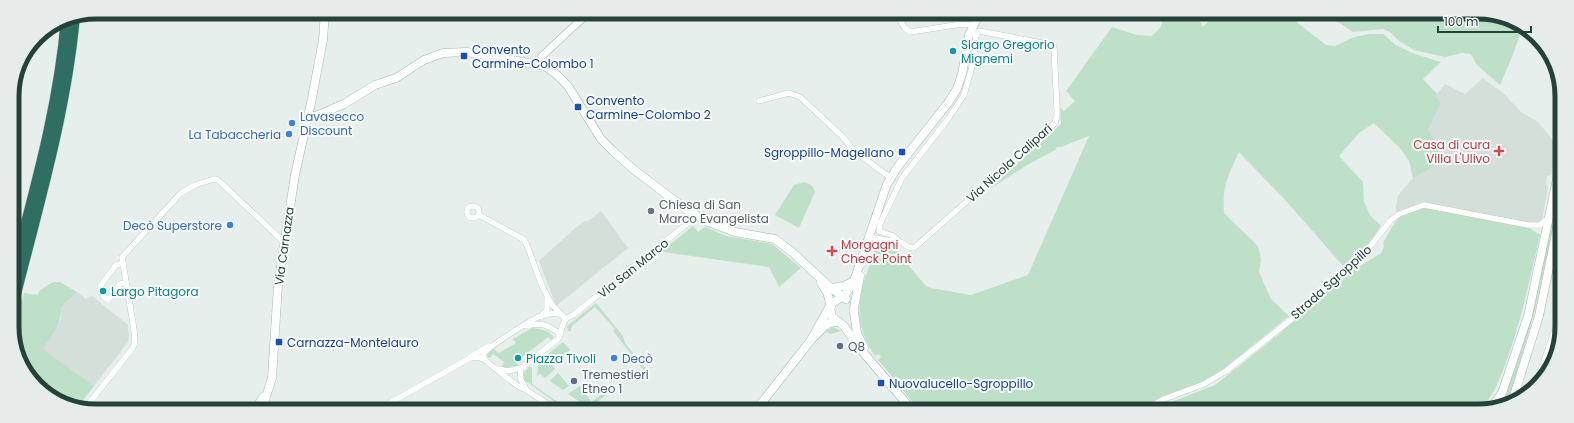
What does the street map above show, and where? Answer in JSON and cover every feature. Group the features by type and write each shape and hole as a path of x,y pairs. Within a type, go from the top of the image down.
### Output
{"highway":[{"path":"19,283 56,139 67,85 74,23"},
{"path":"19,249 48,138 58,84 65,26"}],"main road":[{"name":"Via Carnazza","path":"272,378 278,285 284,242 295,175 323,40 324,19"},
{"path":"811,340 833,302 843,298 854,281 869,237 877,223 890,178 953,96 962,74 973,31 978,19"},
{"path":"308,116 316,116 344,104 375,84 396,78 424,60 443,53 467,52 537,64 550,70 568,86 601,139 633,168 697,216 723,229 775,239 792,252 843,298 852,302 857,333 866,355"},
{"path":"1496,401 1502,393 1528,316 1555,189"},
{"path":"1514,395 1539,316 1555,238"},
{"path":"761,404 811,340 825,326 833,322 845,322 850,320 854,310 863,254"},
{"path":"816,275 827,292 830,314 844,326 857,345 907,404"},
{"path":"831,288 844,286 854,281"},
{"path":"258,404 272,378"},
{"path":"264,404 272,378"}],"street":[{"path":"537,64 542,56 582,19"},
{"path":"899,19 905,28 910,32 962,24 973,31 973,63 964,95 948,119 902,178 877,223 879,231 893,236 903,243"},
{"name":"Via Nicola Calipari","path":"869,237 903,243 908,247 914,248 1049,129 1056,119 1057,109 1053,45 973,31"},
{"path":"759,101 789,93 800,97 842,136 854,151 890,178"},
{"path":"89,403 132,349 135,343 122,257 124,253 181,193 195,185 214,179 221,183 284,242"},
{"name":"Strada Sgroppillo","path":"1155,404 1208,382 1226,371 1292,319 1368,250 1392,220 1399,214 1424,204 1528,225"},
{"path":"479,215 523,239 526,243 547,297 554,308 567,319 558,338 521,368 508,371 498,369"},
{"name":"Via San Marco","path":"567,319 697,216"},
{"path":"1528,225 1540,225 1549,218"},
{"path":"1528,225 1542,233 1544,244"},
{"path":"862,265 867,262 874,243 890,241"},
{"path":"122,263 116,266 100,286 103,296 108,300 120,284 126,283"},
{"path":"541,316 548,307 547,297"},
{"path":"485,360 483,355 484,352 530,321 541,316 560,313"},
{"path":"523,327 535,324 548,326 560,335"},
{"path":"1541,371 1555,331"},
{"path":"388,404 484,348 493,345"},
{"path":"465,360 478,356 498,369 518,386 547,404"},
{"path":"521,368 520,378 526,390"}],"shaded area":[{"name":"Casa di cura Villa L'Ulivo","path":"1483,78 1504,94 1521,112 1538,122 1555,143 1555,157 1551,175 1547,176 1546,183 1548,187 1542,221 1540,223 1531,224 1422,202 1396,213 1398,196 1404,188 1413,178 1432,168 1428,130 1440,102 1435,96 1445,84 1465,94"},
{"path":"601,211 628,248 556,306 539,261 573,230 586,220 587,222"},
{"path":"77,292 86,299 92,296 128,325 128,342 94,386 42,349 53,335 61,318 61,307"}],"green space":[{"path":"1164,19 1199,19 1203,27 1211,19 1293,19 1326,45 1335,46 1354,37 1369,34 1383,34 1396,45 1412,53 1441,62 1423,79 1437,94 1435,96 1441,102 1428,130 1443,154 1432,168 1413,178 1409,161 1401,149 1374,123 1359,133 1339,156 1363,182 1364,202 1370,215 1381,226 1368,245 1344,267 1287,202 1239,152 1225,188 1224,213 1258,246 1261,259 1259,272 1271,299 1289,316 1225,368 1200,383 1163,396 1149,404 914,404 898,384 900,379 896,377 895,380 878,360 881,357 879,354 875,356 866,341 861,327 859,313 862,288 877,245 891,245 926,286 931,288 971,295 1028,275 1089,136 1061,147 1057,147 1055,150 1027,165 987,191 1061,124 1060,107 1064,111 1075,101 1066,91 1112,27 1137,35 1152,36 1160,28"},
{"path":"1334,19 1483,19 1503,23 1521,32 1500,85 1477,65 1471,54 1462,53 1445,57 1414,50 1399,41 1390,32 1383,29 1353,32"},
{"path":"804,182 811,185 815,192 799,228 775,215 794,185"},
{"path":"1424,206 1528,227 1540,235 1515,337 1501,375 1490,398 1485,404 1166,404 1215,385 1278,335 1344,276 1381,253 1384,247 1383,243 1395,222 1400,217"},
{"path":"1554,211 1555,221 1534,314 1510,397 1501,400 1504,395"},
{"path":"693,226 698,232 705,227 726,236 772,244 801,268 779,287 769,267 662,251"},
{"path":"53,282 60,282 77,292 61,307 58,325 43,349 94,386 81,403 57,394 49,388 29,366 25,356 20,342 19,310 24,293 38,295 40,290"},
{"path":"596,303 623,336 625,343 649,373 648,376 613,331 615,329 595,307 572,326 571,331 568,331 567,326"},
{"path":"833,327 841,331 830,334 826,331"},
{"path":"532,328 544,330 554,337 551,340 548,337 516,362 519,366 505,368 502,366 504,362 493,354 490,358 487,357 488,353 494,349 499,353 516,343 513,339"},
{"path":"563,342 570,350 551,364 555,369 545,378 540,374 537,376 539,361"},
{"path":"530,366 532,368 532,384 559,403 558,404 524,380 524,372"},
{"path":"558,373 569,386 563,390 550,381"},
{"path":"580,386 591,401 583,404 568,394"},
{"path":"608,389 610,392 595,404 589,404"}],"place":[{"name":"Slargo Gregorio Mignemi","path":"953,51"},
{"name":"Convento Carmine-Colombo 1","path":"464,56"},
{"name":"Convento Carmine-Colombo 2","path":"578,107"},
{"name":"Lavasecco Discount","path":"292,123"},
{"name":"La Tabaccheria","path":"289,134"},
{"name":"Casa di cura Villa L'Ulivo","path":"1499,151"},
{"name":"Sgroppillo-Magellano","path":"902,152"},
{"name":"Chiesa di San Marco Evangelista","path":"651,211"},
{"name":"Decò Superstore","path":"230,225"},
{"name":"Morgagni Check Point","path":"832,251"},
{"name":"Largo Pitagora","path":"103,291"},
{"name":"Carnazza-Montelauro","path":"279,342"},
{"name":"Q8","path":"840,346"},
{"name":"Piazza Tivoli","path":"518,358"},
{"name":"Decò","path":"614,358"},
{"name":"Tremestieri Etneo 1","path":"574,381"},
{"name":"Nuovalucello-Sgroppillo","path":"881,383"}]}
